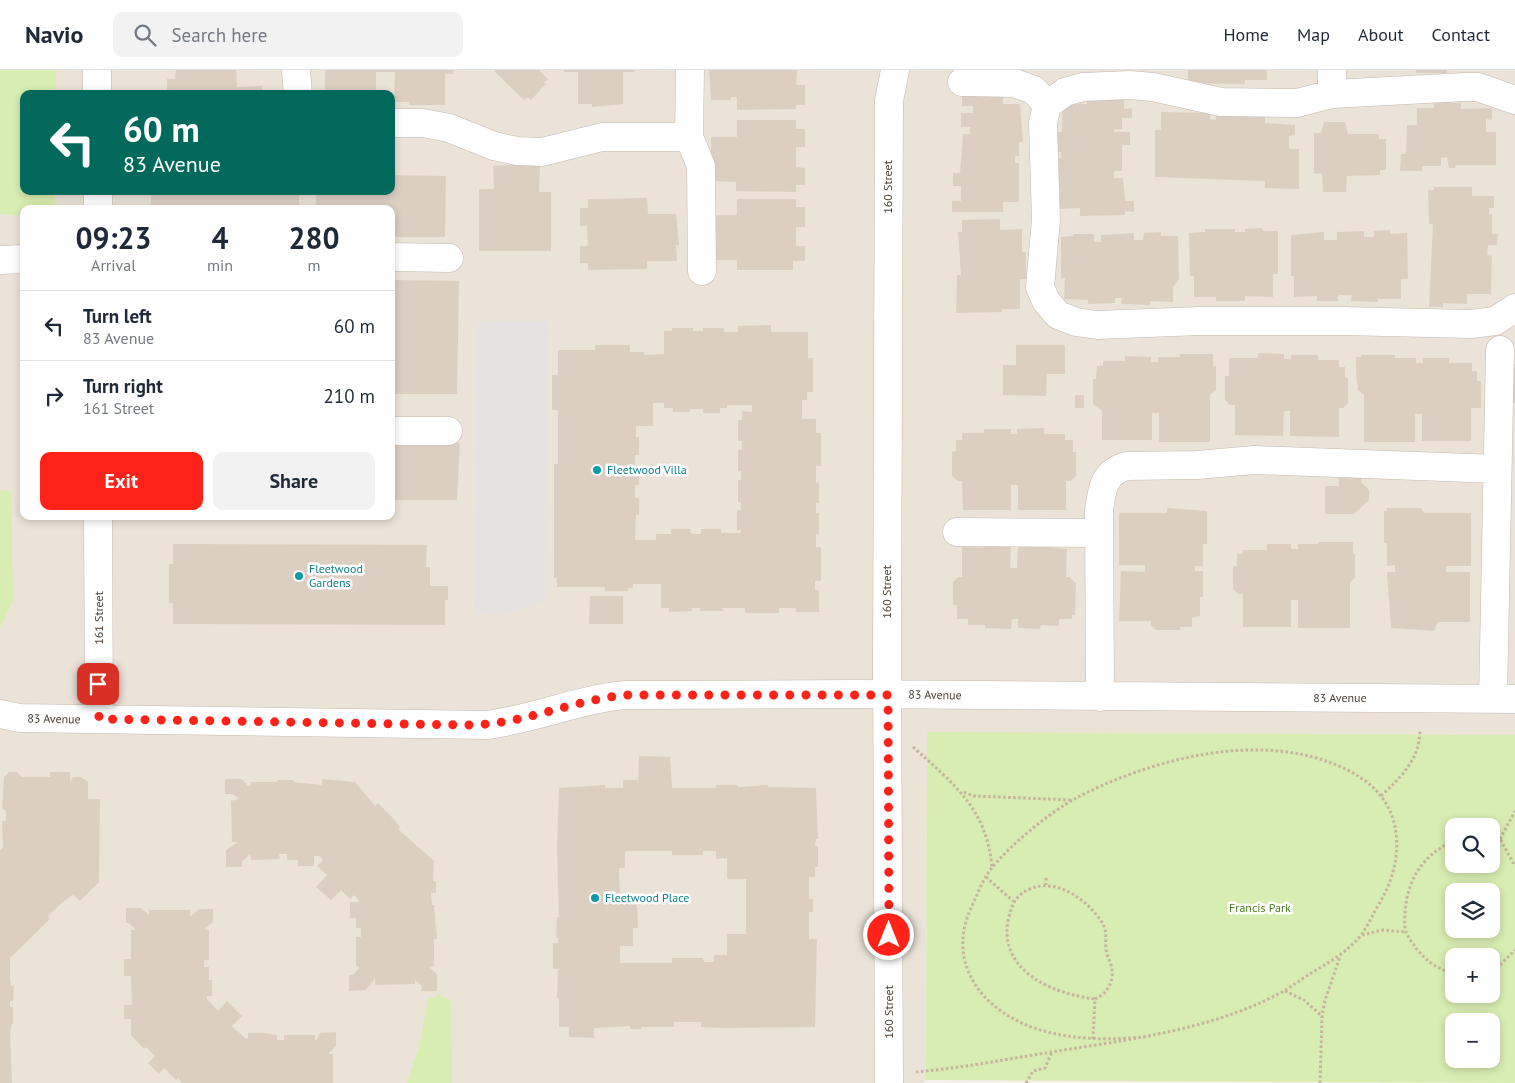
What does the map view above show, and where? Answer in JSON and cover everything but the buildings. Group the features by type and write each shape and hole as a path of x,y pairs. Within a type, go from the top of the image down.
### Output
{"street":[{"path":"97,70 97,90"},
{"path":"296,70 298,90"},
{"path":"690,70 689,137 701,166 702,271"},
{"name":"160 Street","path":"880,70 889,101"},
{"name":"160 Street","path":"895,70 889,101 888,695 900,1078"},
{"path":"962,82 1014,83 1034,90 1048,105"},
{"path":"1515,100 1478,87 1332,82 1297,103 1221,102 1153,87 1106,85 1065,92 1048,105 1043,124 1046,220 1039,278 1042,294 1058,315 1067,319 1096,325 1200,321 1342,321 1471,324 1495,321 1515,308"},
{"path":"395,123 423,123 449,128 478,141 517,151 542,152 602,137 689,137"},
{"path":"395,256 449,258"},
{"path":"0,260 20,259"},
{"path":"1500,350 1497,469 1504,699"},
{"path":"395,431 448,431"},
{"path":"1100,697 1099,533 1102,487 1109,474 1117,468 1127,466 1197,465 1254,460 1497,469"},
{"name":"161 Street","path":"98,520 99,719"},
{"path":"957,532 1099,533"},
{"name":"83 Avenue","path":"0,714 20,718 487,725 517,721 608,696 626,695 1504,699"}],"path":[{"path":"1381,796 1411,764 1420,743 1420,731"},
{"path":"912,745 961,790 970,802 982,827 991,853 992,868"},
{"path":"900,1078 1144,1037 1222,1018 1285,990 1341,955 1361,935 1385,894 1398,850 1395,824 1381,796 1362,778 1330,762 1290,753 1249,751 1202,755 1157,765 1113,781 1073,800 1024,837 992,868 969,913 961,944 965,963 975,984 1000,1009 1022,1022 1044,1031 1093,1039 1144,1037"},
{"path":"961,790 974,796 1073,800"},
{"path":"1515,811 1500,839 1515,866"},
{"path":"1445,846 1429,856 1415,873 1407,895 1406,932 1421,955 1430,963 1445,969"},
{"path":"986,878 1013,901"},
{"path":"1046,878 1046,885"},
{"path":"1046,885 1055,886 1071,894 1087,906 1103,925 1107,954 1111,965 1111,982 1106,992 1095,999 1056,990 1037,980 1016,964 1009,948 1006,931 1013,901 1031,888 1046,885"},
{"path":"1361,935 1383,930 1406,932"},
{"path":"1500,964 1515,950"},
{"path":"1320,1083 1322,1016 1325,1000 1341,955"},
{"path":"1285,990 1309,1003 1322,1016"},
{"path":"1093,1039 1095,999"},
{"path":"1026,1083 1033,1071 1045,1068 1052,1052"}],"shaded area":[{"path":"0,70 1515,70 1515,735 927,733 926,1080 923,1083 0,1083"},
{"path":"477,321 548,321 546,602 502,614 475,613"}],"green space":[{"path":"0,70 56,70 56,90 20,90 20,195 55,195 55,205 20,205 20,216 0,214"},
{"path":"0,491 11,491 13,600 0,628"},
{"name":"Francis Park","path":"927,732 1515,735 1515,1083 926,1080"},
{"path":"439,995 451,1000 452,1083 407,1083 420,1043 428,999"}],"place":[{"name":"Fleetwood Villa","path":"597,470"},
{"name":"Fleetwood Gardens","path":"299,576"},
{"name":"Fleetwood Place","path":"595,898"}],"route":[{"path":"98,684 99,719 467,725 487,725 517,721 608,696 716,693 888,695 889,935"}]}
